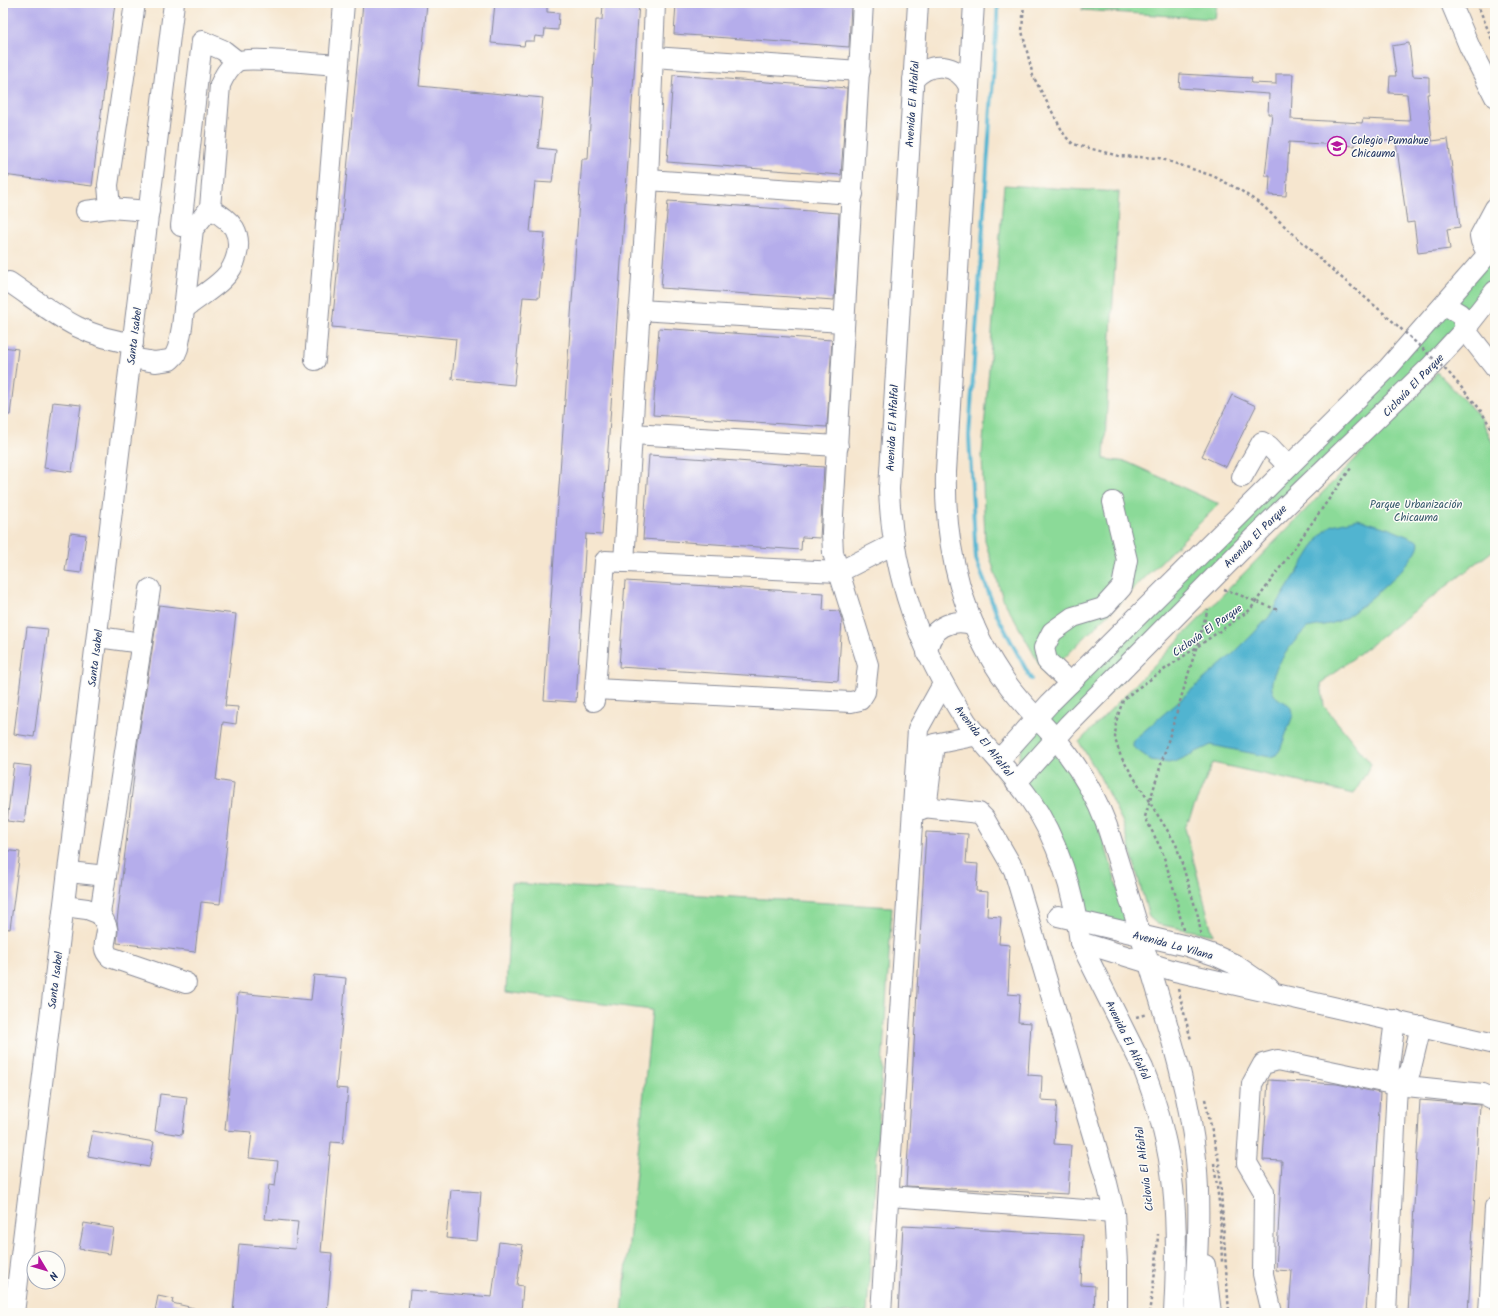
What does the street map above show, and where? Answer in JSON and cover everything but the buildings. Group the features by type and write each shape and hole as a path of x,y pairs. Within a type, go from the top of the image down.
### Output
{"street":[{"path":"110,208 108,185 135,3"},
{"name":"Santa Isabel","path":"14,1313 98,637 174,3"},
{"path":"315,360 344,3"},
{"path":"624,562 648,180 655,3"},
{"path":"863,3 832,537 833,553 839,572 868,664 865,692 860,700 851,702 595,695 605,561 839,572 894,544"},
{"name":"Avenida El Alfalfal","path":"918,3 889,489 894,544 908,602 927,653 943,684 968,723 1028,797 1046,828 1064,872 1078,921 1080,942 1119,1023 1143,1068 1162,1123 1172,1172 1167,1225 1174,1313"},
{"path":"974,3 946,486 952,551 962,592 974,625 990,657 1008,685 1055,738 1082,775 1099,805 1163,1009 1190,1120 1196,1158 1199,1216 1211,1313"},
{"path":"1451,3 1473,54 1495,97"},
{"path":"9,282 76,328 113,340 156,362 170,360 175,355 182,327 184,309 187,228 202,41 223,50 237,61"},
{"path":"653,57 860,71"},
{"path":"184,309 224,279 237,259 238,240 224,210 220,85 226,72 237,61 252,60 338,65"},
{"path":"914,80 926,70 941,66 955,70 961,74 969,86"},
{"path":"648,180 853,194"},
{"path":"86,211 110,208 187,228 224,210"},
{"path":"999,760 1036,718 1070,683 1388,368 1492,251 1481,241 1480,236 1495,208"},
{"name":"Avenida El Parque","path":"1016,783 1055,738 1242,549 1406,391 1466,328 1495,291"},
{"path":"1444,305 1460,314 1470,336 1495,368"},
{"path":"640,310 844,322"},
{"path":"1388,368 1397,368 1405,374 1408,383 1406,391"},
{"path":"632,434 838,446"},
{"path":"1242,476 1262,442 1269,446 1288,466"},
{"path":"1070,683 1047,661 1044,648 1052,632 1073,617 1103,608 1122,587 1127,560 1113,502"},
{"path":"1223,530 1225,540 1228,545 1237,549 1242,549"},
{"path":"150,589 100,914 107,929 104,948 110,957 186,982"},
{"path":"927,653 932,636 942,627 954,622 974,625"},
{"path":"98,637 142,643"},
{"path":"881,1313 916,812 918,729 943,684"},
{"path":"916,812 927,801 934,744 978,735"},
{"path":"916,812 979,813 984,818 1014,870 1079,1087 1114,1212 1117,1264 1117,1313"},
{"path":"69,872 106,876"},
{"path":"64,906 87,909 100,914"},
{"name":"Avenida La Vilana","path":"1058,916 1195,949 1234,964 1279,994"},
{"name":"Avenida La Vilana","path":"1080,942 1188,974 1495,1044"},
{"path":"1386,1313 1397,1085 1388,1074 1395,1020"},
{"path":"1397,1085 1410,1072 1421,1026"},
{"path":"1272,1313 1264,1274 1264,1192 1247,1163 1252,1084 1263,1064 1278,1060 1397,1085 1484,1094 1495,1100"},
{"path":"889,1196 1114,1212"},
{"path":"1489,1313 1495,1207"},
{"path":"1194,1313 1199,1216"},
{"path":"1160,1313 1167,1225"}],"path":[{"path":"1024,3 1022,31 1033,76 1059,125 1073,144 1119,156 1159,158 1213,176 1240,190 1262,206 1330,268 1387,316 1449,373 1479,408 1495,434"},
{"path":"1477,3 1495,47"},
{"name":"Ciclovía El Parque","path":"1438,373 1446,363"},
{"name":"Ciclovía El Parque","path":"1195,949 1198,916 1176,844 1121,757 1115,740 1116,722 1123,700 1250,610 1352,466"},
{"path":"1218,586 1278,610"},
{"path":"1195,949 1162,851 1145,817 1151,803 1208,606"},
{"path":"1119,1023 1182,1003"},
{"path":"1149,1313 1156,1266 1167,1225"}],"green space":[{"path":"1083,3 1217,3 1215,19 1082,10"},
{"path":"1004,185 1119,192 1104,459 1127,462 1219,504 1046,676 1003,599 985,541 982,454"},
{"path":"1495,255 1495,279 1420,367 1053,753 1068,770 1092,811 1101,833 1128,925 1083,914 1019,770 1018,763 1020,752 1025,743 1036,729"},
{"name":"Parque Urbanización Chicauma","path":"1437,372 1481,418 1495,448 1495,549 1321,683 1324,706 1371,764 1354,794 1213,763 1185,828 1213,935 1157,924 1149,917 1123,823 1099,775 1079,742 1416,397"},
{"path":"511,883 892,907 867,1313 622,1313 652,1010 506,992"}],"water":[{"path":"1358,519 1390,529 1416,540 1419,543 1416,551 1409,561 1388,584 1375,595 1345,618 1331,623 1307,628 1284,656 1274,674 1272,689 1277,698 1290,706 1293,715 1280,750 1276,755 1270,757 1211,745 1177,761 1168,763 1151,760 1133,747 1133,743 1136,738 1233,654 1269,617 1320,536 1332,525"}],"waterway":[{"path":"998,3 969,436 976,559 997,615 1031,679"}],"place":[{"name":"Colegio Pumahue Chicauma","path":"1337,146"}]}
